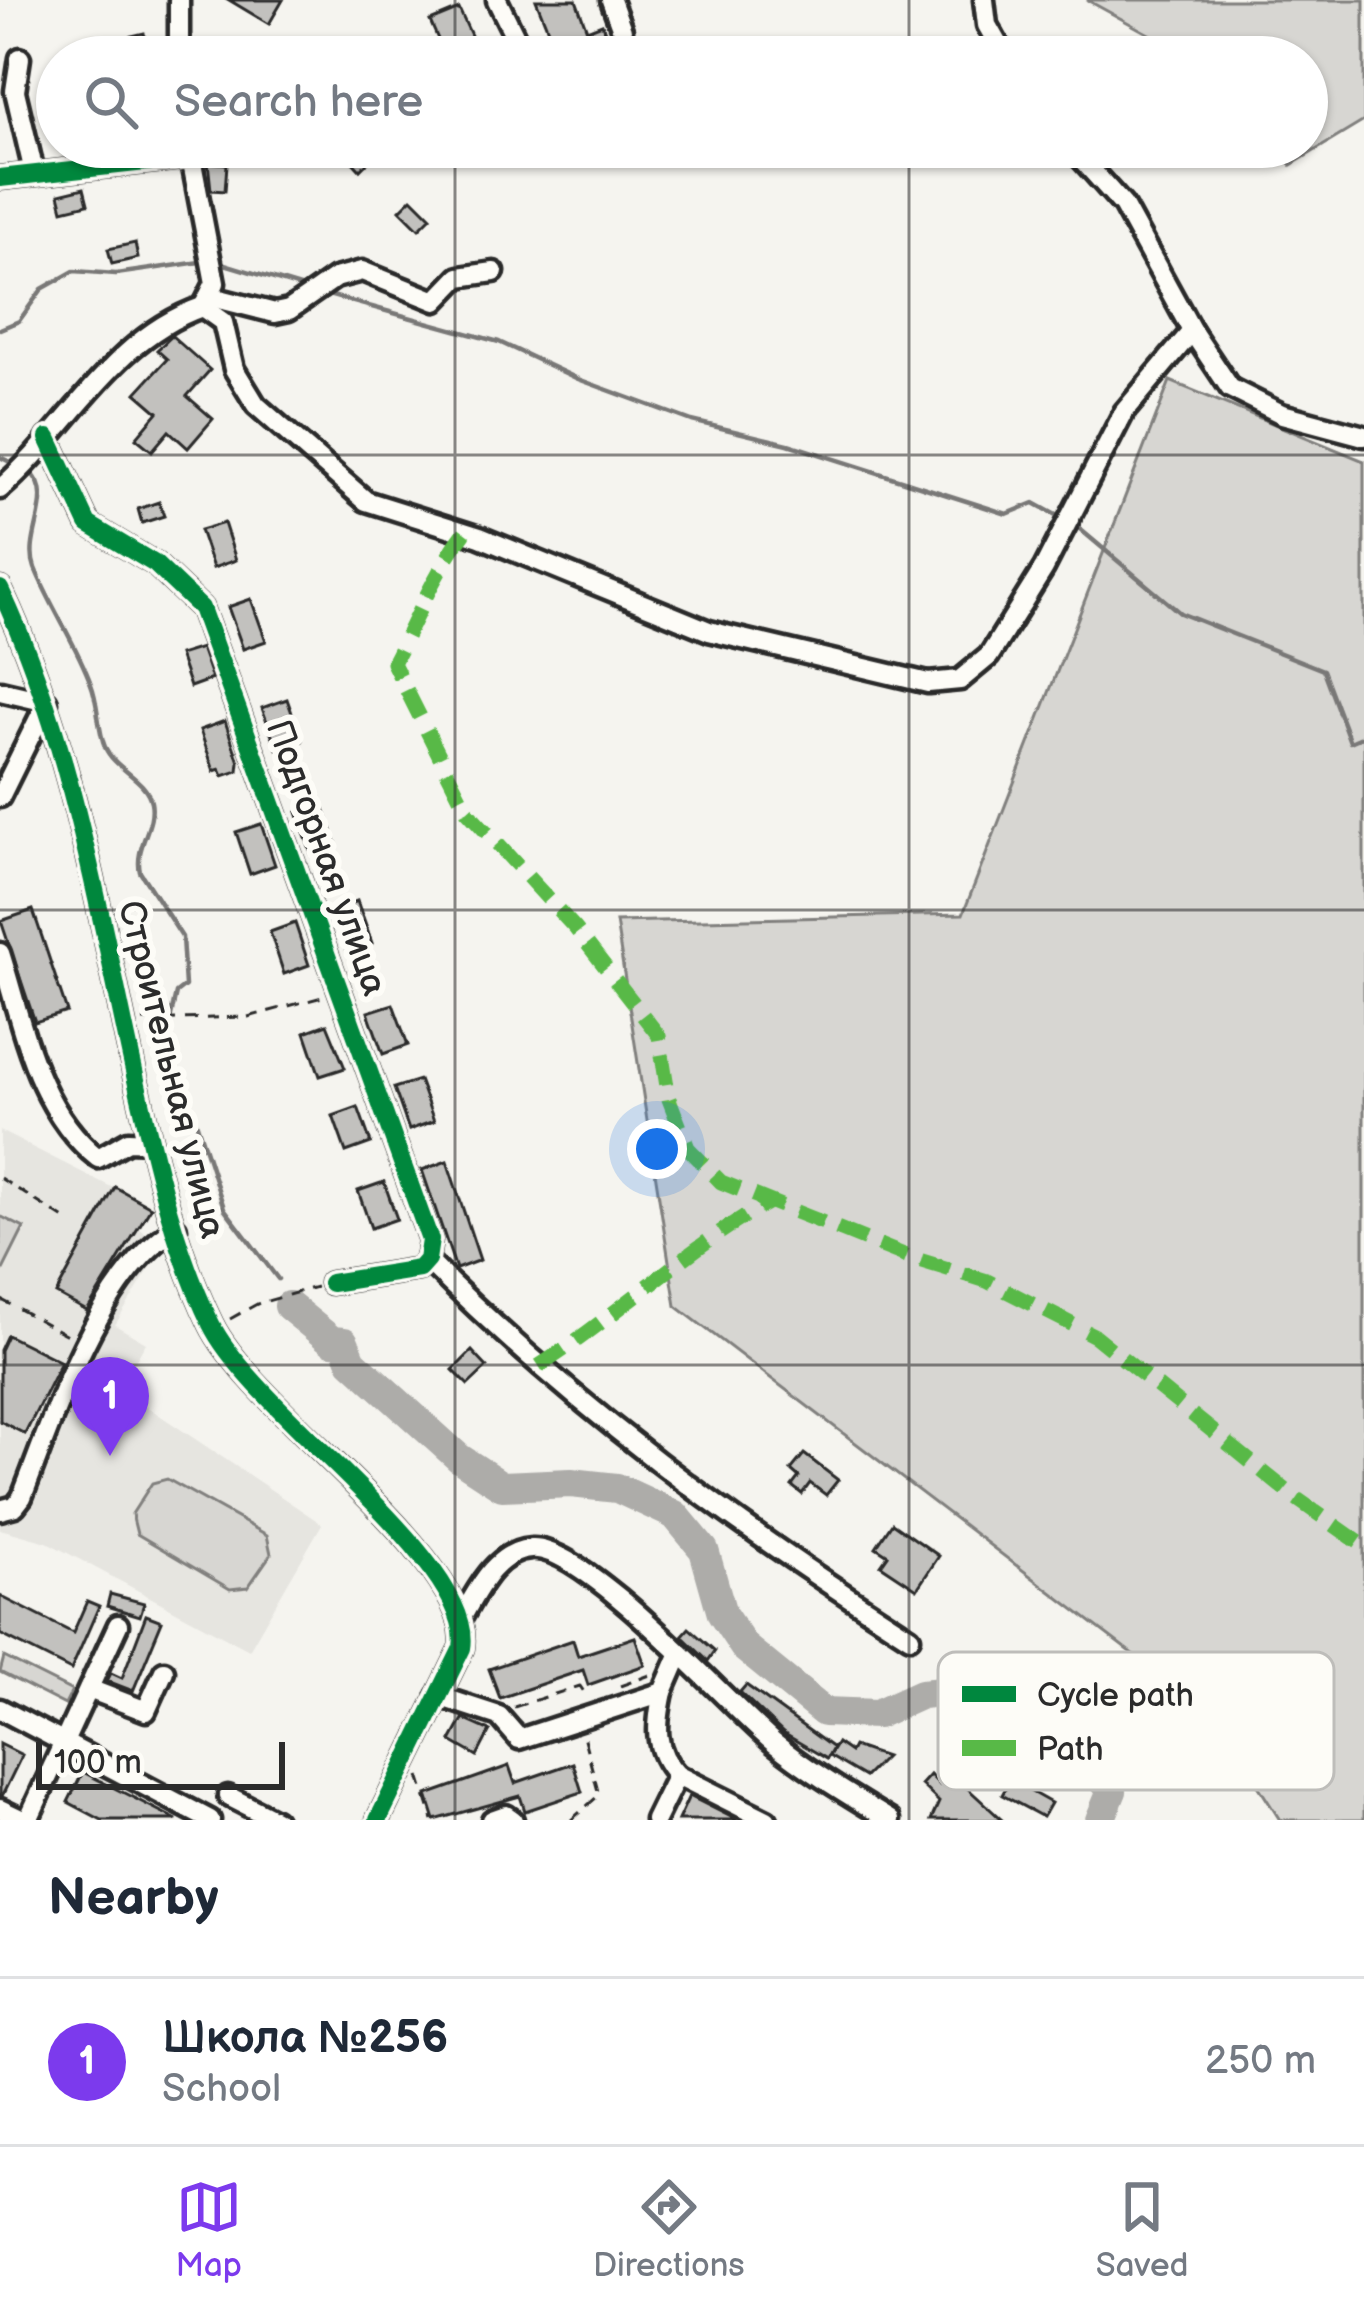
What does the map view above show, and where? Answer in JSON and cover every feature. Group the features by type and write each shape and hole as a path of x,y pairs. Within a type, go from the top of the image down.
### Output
{"street":[{"path":"179,0 179,36"},
{"path":"497,0 515,36"},
{"path":"611,0 622,30"},
{"path":"984,0 993,36"},
{"path":"20,58 15,91 34,172"},
{"path":"0,178 65,168"},
{"path":"193,168 215,283 207,302"},
{"path":"1090,168 1123,206 1192,332 1230,388 1248,401 1364,436"},
{"path":"14,476 98,380 171,320 207,302 275,313 289,310 335,278 362,271 436,301 459,277 494,272"},
{"path":"207,302 223,322 234,369 256,405 366,501 480,537 709,631 928,683 960,680 989,656 1045,568 1124,412 1192,332"},
{"name":"Подгорная улица","path":"48,438 88,524 155,564 201,608 430,1240 427,1260"},
{"name":"Строительная улица","path":"0,589 47,702 150,1142 213,1329 272,1404 428,1566 462,1617"},
{"path":"0,691 47,702 0,797"},
{"path":"0,953 37,1070 64,1124 98,1158 128,1141 150,1142"},
{"path":"0,1510 15,1506 22,1497 83,1344 154,1241 176,1228"},
{"path":"331,1283 419,1269 427,1260 575,1397 734,1523 910,1637"},
{"path":"378,1820 462,1648 462,1617 498,1564 513,1552 537,1548 560,1554 615,1594 677,1661 774,1742 890,1820"},
{"path":"0,1808 26,1820 118,1625"},
{"path":"677,1661 663,1692 656,1735 664,1761 676,1775 767,1820"},
{"path":"89,1689 146,1711 164,1671"},
{"path":"438,1696 499,1716 519,1739 663,1692"},
{"path":"0,1709 210,1820"},
{"path":"655,1820 676,1775"},
{"path":"228,1796 275,1820"},
{"path":"492,1820 506,1815 513,1820"}],"path":[{"path":"156,1018 204,1014 231,1019 270,1014 341,991"},
{"path":"0,1178 66,1220"},
{"path":"213,1329 274,1299 303,1291"},
{"path":"0,1298 83,1344"},
{"path":"510,1708 580,1686 585,1699 677,1661"},
{"path":"571,1820 599,1795 579,1720"},
{"path":"411,1753 433,1820"}],"shaded area":[{"path":"1087,0 1364,0 1364,121 1328,143 1328,36 1153,36"},
{"path":"1170,381 1364,461 1364,1820 1280,1820 1261,1790 1334,1790 1334,1652 1130,1652 676,1306 616,922 963,914"},
{"path":"0,1131 151,1207 139,1228 163,1247 115,1325 146,1343 119,1388 322,1524 249,1650 47,1542 0,1529"},
{"path":"0,1216 24,1228 3,1270 0,1269"},
{"path":"167,1479 267,1535 271,1554 248,1587 230,1589 137,1534 132,1514 152,1483"},
{"path":"4,1657 72,1691 65,1705 0,1672"}],"building":[{"path":"229,0 283,0 269,24"},
{"path":"536,0 576,0 587,30 602,24 607,36 551,36"},
{"path":"459,9 471,36 437,36 430,21"},
{"path":"209,168 227,168 225,191 211,190"},
{"path":"84,188 88,204 63,210 59,194"},
{"path":"412,198 431,217 419,229 400,210"},
{"path":"135,243 138,258 112,264 108,249"},
{"path":"172,336 210,370 187,396 213,419 188,448 169,431 152,451 136,438 158,412 136,393 167,359 157,350"},
{"path":"159,502 164,516 142,523 138,509"},
{"path":"224,523 236,560 213,568 200,530"},
{"path":"251,599 266,641 243,649 228,607"},
{"path":"201,648 212,679 190,687 179,655"},
{"path":"287,699 302,741 277,749 262,708"},
{"path":"225,721 239,762 238,771 223,776 220,769 214,771 200,730"},
{"path":"322,803 337,845 311,853 297,812"},
{"path":"261,824 275,865 250,874 236,832"},
{"path":"357,901 372,943 347,952 332,910"},
{"path":"33,910 67,1012 35,1022 1,921"},
{"path":"295,923 309,965 284,974 270,932"},
{"path":"393,1004 408,1045 383,1054 368,1012"},
{"path":"327,1024 345,1068 320,1076 305,1032"},
{"path":"419,1080 434,1121 409,1130 394,1088"},
{"path":"358,1107 371,1143 346,1152 333,1116"},
{"path":"447,1161 480,1260 456,1269 422,1170"},
{"path":"384,1182 397,1219 371,1228 358,1191"},
{"path":"115,1187 151,1207 87,1311 56,1294"},
{"path":"7,1335 61,1362 25,1434 0,1421 0,1350"},
{"path":"472,1351 487,1367 468,1385 453,1370"},
{"path":"96,1376 118,1388 110,1403 88,1391"},
{"path":"804,1454 838,1480 826,1495 810,1483 802,1494 792,1486 799,1477 791,1470"},
{"path":"892,1523 939,1556 917,1589 881,1565 888,1555 876,1547"},
{"path":"110,1594 144,1603 140,1616 107,1606"},
{"path":"0,1596 73,1633 87,1601 99,1606 71,1670 0,1634"},
{"path":"146,1615 162,1621 133,1691 107,1681 111,1673 122,1678"},
{"path":"689,1628 715,1651 708,1661 682,1636"},
{"path":"635,1637 645,1665 588,1685 583,1670 500,1698 489,1669 573,1640 578,1656"},
{"path":"746,1685 833,1748 827,1759 783,1733 740,1692"},
{"path":"463,1719 490,1731 477,1756 451,1741"},
{"path":"837,1743 850,1752 853,1746 885,1757 865,1777 829,1756"},
{"path":"0,1744 22,1755 2,1796 0,1796"},
{"path":"573,1763 582,1792 525,1811 520,1796 435,1820 427,1795 509,1766 515,1783"},
{"path":"83,1772 177,1820 102,1820 68,1802"},
{"path":"930,1775 938,1790 969,1790 1002,1820 931,1820 939,1802 921,1785"},
{"path":"1005,1790 1028,1790 1051,1803 1043,1817 1002,1795"},
{"path":"689,1796 737,1820 678,1820"}],"waterway":[{"path":"0,329 19,321 42,289 74,271 116,274 207,261"},
{"path":"218,262 310,290"},
{"path":"321,293 499,342 578,379 692,421 788,444 1007,514 1034,503 1065,520"},
{"path":"0,457 14,464"},
{"path":"30,472 41,493 33,543 35,568 91,684 105,747 151,802 140,872 182,937 185,986 176,993 168,1029 173,1086 193,1112 224,1208 278,1279"},
{"path":"1075,525 1180,613 1323,670 1350,742 1364,736"},
{"path":"289,1306 332,1341 344,1342 352,1361 459,1458 502,1486 571,1483 617,1488 675,1515 704,1550 722,1614 744,1647 824,1712 877,1714 921,1694 938,1692"},
{"path":"1100,1820 1111,1790"}],"marked path":[{"path":"465,532 435,579 393,663 467,811 575,928 659,1036 669,1099 688,1148 721,1182 909,1257 987,1281 1095,1336 1293,1496 1364,1546"},
{"path":"539,1366 709,1240 769,1202"}],"cycle path":[{"path":"0,178 91,168"},
{"path":"48,438 88,524 155,564 201,608 430,1240 427,1260 419,1269 331,1283"},
{"path":"0,589 47,708 65,769 158,1173 198,1295 234,1359 400,1531 435,1573 457,1613 462,1648 378,1820"}],"place":[{"name":"Школа №256","path":"110,1456"}]}
